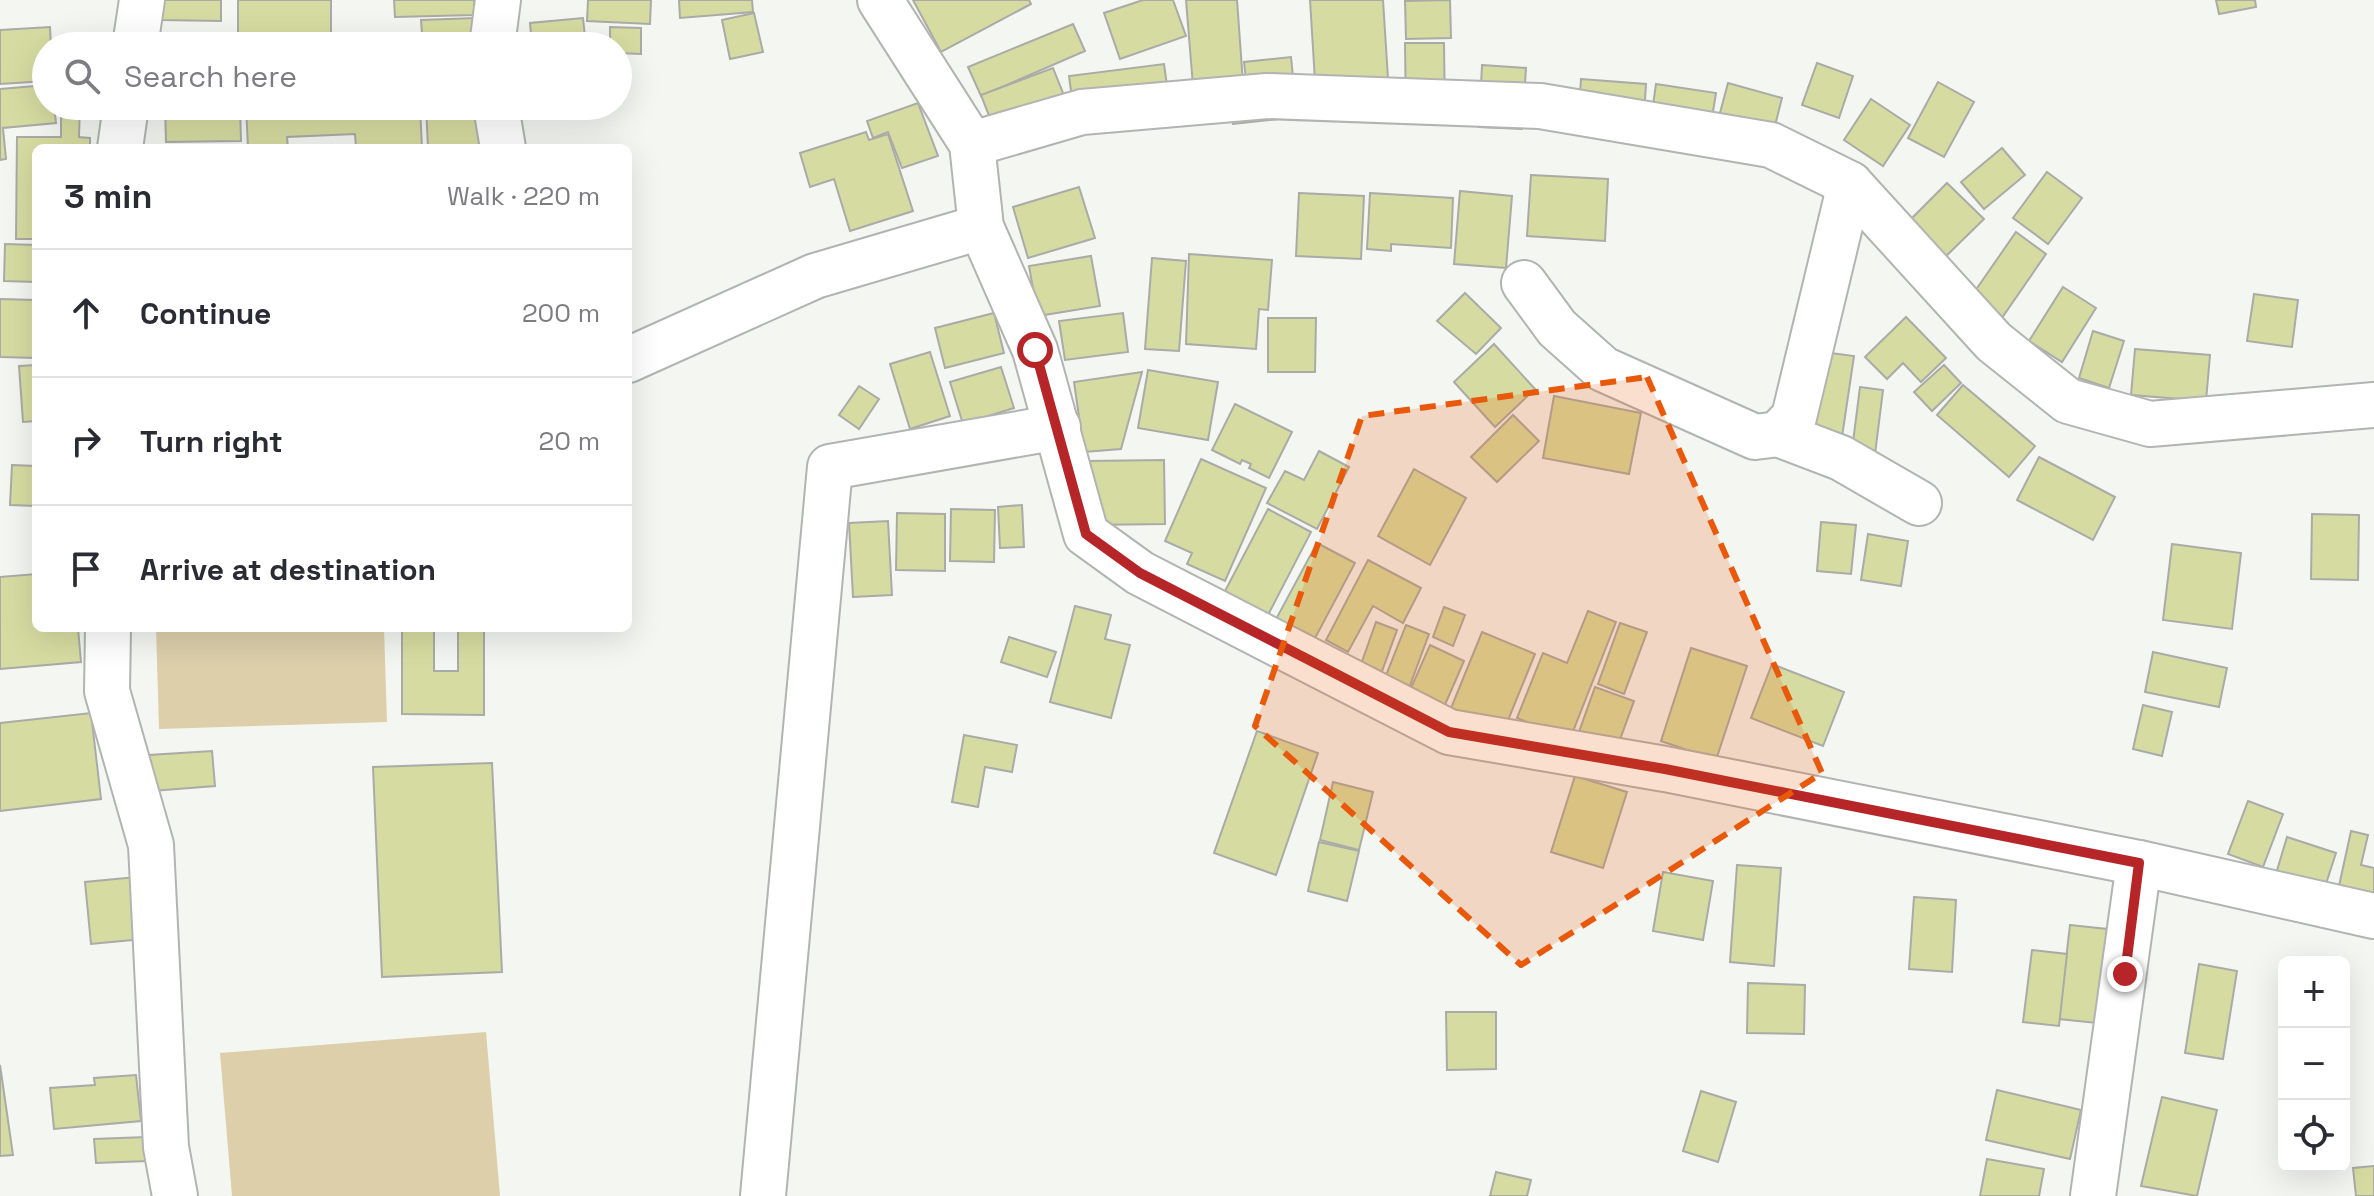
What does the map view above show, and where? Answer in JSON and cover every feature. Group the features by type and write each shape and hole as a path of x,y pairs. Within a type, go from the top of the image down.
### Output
{"street":[{"path":"137,32 142,0"},
{"path":"494,32 498,0"},
{"path":"880,0 972,144 981,227 1035,350 1086,534 1140,573 1449,732 1665,769 2139,863 2374,916"},
{"path":"972,144 1082,112 1267,96 1540,106 1771,145 1850,184 1994,342 2068,401 2150,424 2374,405"},
{"path":"121,144 124,120"},
{"path":"498,120 502,144"},
{"path":"1778,434 1794,417 1850,184"},
{"path":"632,358 815,276 981,227"},
{"path":"1524,283 1557,328 1603,369 1755,437 1778,434 1841,458 1919,503"},
{"path":"763,1196 830,467 1058,427"},
{"path":"108,632 107,691 151,845 166,1147 175,1196"},
{"path":"2093,1196 2139,863"}],"highlighted area":[{"path":"1647,377 1822,773 1521,965 1255,726 1362,416"}],"shaded area":[{"path":"156,632 384,632 387,722 159,729"},
{"path":"486,1032 500,1196 232,1196 220,1053"}],"building":[{"path":"161,0 221,0 221,21 161,20"},
{"path":"238,0 331,0 331,32 238,32"},
{"path":"394,0 474,0 474,15 395,17"},
{"path":"588,0 651,0 650,24 587,21"},
{"path":"679,0 752,0 753,12 680,18"},
{"path":"913,0 1029,0 1031,4 941,52"},
{"path":"1143,0 1173,0 1186,36 1120,59 1104,13"},
{"path":"1186,0 1237,0 1243,83 1193,86"},
{"path":"1310,0 1383,0 1390,110 1317,113"},
{"path":"1450,0 1451,38 1406,39 1405,1"},
{"path":"2216,0 2255,0 2256,7 2219,14"},
{"path":"754,13 763,52 730,59 722,20"},
{"path":"475,18 476,32 422,32 421,20"},
{"path":"583,18 584,32 531,32 530,23"},
{"path":"1073,24 1085,51 981,96 968,67"},
{"path":"50,27 50,32 32,32 32,82 0,84 0,30"},
{"path":"610,27 641,28 641,54 632,54 632,32 610,32"},
{"path":"1405,43 1444,43 1445,119 1406,119"},
{"path":"1291,57 1297,117 1233,124 1230,99 1248,98 1244,62"},
{"path":"1817,63 1853,76 1839,118 1802,105"},
{"path":"1164,64 1171,114 1076,128 1069,76"},
{"path":"1482,65 1526,68 1522,129 1479,127"},
{"path":"1053,68 1065,98 993,126 981,95"},
{"path":"1581,79 1646,84 1643,132 1578,127"},
{"path":"1938,82 1974,102 1944,157 1908,138"},
{"path":"1728,83 1782,98 1768,153 1713,139"},
{"path":"1656,84 1716,93 1707,149 1648,140"},
{"path":"32,86 32,120 56,120 56,123 3,128 6,159 0,160 0,89"},
{"path":"1871,99 1910,125 1883,166 1844,140"},
{"path":"918,103 938,156 902,168 888,132 873,138 867,121"},
{"path":"61,120 80,120 79,137 90,138 90,144 32,144 32,239 16,239 17,137 61,137"},
{"path":"165,120 240,120 241,141 166,142"},
{"path":"247,120 421,120 422,144 356,144 355,134 287,137 288,144 248,144"},
{"path":"427,120 484,120 485,144 428,144"},
{"path":"866,132 869,140 888,134 913,211 850,231 834,179 810,187 800,153"},
{"path":"2002,148 2025,175 1984,209 1961,182"},
{"path":"2047,172 2082,198 2048,244 2013,218"},
{"path":"1531,175 1608,179 1605,241 1527,236"},
{"path":"1947,183 1984,219 1937,265 1901,229"},
{"path":"1079,187 1095,238 1028,258 1013,207"},
{"path":"1460,191 1512,196 1506,268 1454,264"},
{"path":"1299,193 1364,196 1361,259 1296,256"},
{"path":"1370,193 1453,198 1451,248 1391,244 1391,251 1367,249"},
{"path":"2016,232 2046,254 1997,325 1966,304"},
{"path":"5,244 32,245 32,282 4,281"},
{"path":"1189,254 1272,260 1268,310 1259,309 1256,349 1186,344"},
{"path":"1091,256 1100,306 1038,316 1029,266"},
{"path":"1152,258 1186,261 1179,351 1145,349"},
{"path":"2063,287 2096,308 2062,362 2029,341"},
{"path":"1465,293 1501,328 1476,354 1437,321"},
{"path":"2254,294 2298,300 2292,347 2247,341"},
{"path":"0,299 32,300 32,358 0,357"},
{"path":"994,313 1004,353 945,368 935,328"},
{"path":"1123,313 1128,352 1065,360 1059,321"},
{"path":"1906,317 1946,358 1921,382 1903,363 1887,379 1865,357"},
{"path":"1268,318 1316,318 1315,372 1268,372"},
{"path":"2093,331 2124,341 2109,388 2079,378"},
{"path":"1494,344 1535,389 1495,427 1454,382"},
{"path":"2135,349 2210,355 2206,401 2131,395"},
{"path":"930,352 950,416 910,429 890,364"},
{"path":"1823,352 1854,356 1842,437 1811,433"},
{"path":"32,365 32,421 23,422 19,366"},
{"path":"1944,365 1961,383 1932,411 1914,392"},
{"path":"1001,367 1014,408 963,424 950,382"},
{"path":"1148,370 1218,382 1208,440 1138,428"},
{"path":"1142,372 1121,449 1084,452 1074,382"},
{"path":"1963,385 2035,446 2009,477 1937,415"},
{"path":"859,386 879,399 859,429 839,415"},
{"path":"1860,387 1883,390 1875,454 1852,450"},
{"path":"1554,396 1641,413 1629,474 1543,458"},
{"path":"1235,404 1292,432 1269,478 1249,468 1251,464 1242,460 1240,464 1212,450"},
{"path":"1513,415 1539,441 1497,482 1471,457"},
{"path":"1319,451 1349,467 1317,529 1267,503 1285,471 1304,480"},
{"path":"2039,457 2115,497 2093,540 2017,500"},
{"path":"1201,459 1266,488 1225,581 1187,564 1192,553 1165,541"},
{"path":"1164,460 1165,524 1088,525 1086,461"},
{"path":"12,465 32,466 32,506 10,505"},
{"path":"1414,469 1466,498 1430,565 1378,536"},
{"path":"1022,505 1024,547 1000,548 998,507"},
{"path":"951,509 995,510 994,562 950,561"},
{"path":"1268,509 1311,532 1268,615 1225,591"},
{"path":"897,513 945,514 945,571 896,570"},
{"path":"2312,514 2359,515 2358,580 2311,579"},
{"path":"888,521 892,595 853,597 849,523"},
{"path":"1821,522 1856,525 1851,574 1817,571"},
{"path":"1868,534 1908,541 1901,586 1861,580"},
{"path":"1317,543 1355,563 1313,642 1275,621"},
{"path":"2172,544 2241,553 2232,629 2163,620"},
{"path":"1368,560 1421,588 1403,623 1373,606 1348,652 1326,640"},
{"path":"32,574 32,632 78,632 81,662 0,669 0,577"},
{"path":"1075,606 1111,615 1105,639 1130,645 1111,718 1050,702"},
{"path":"1444,607 1465,615 1453,646 1433,637"},
{"path":"1588,611 1616,622 1570,739 1517,718 1543,653 1567,663"},
{"path":"1376,622 1397,630 1381,674 1360,667"},
{"path":"1620,623 1647,632 1624,694 1598,684"},
{"path":"1406,625 1429,634 1409,688 1385,678"},
{"path":"402,632 434,632 434,671 458,671 458,632 484,632 484,715 402,714"},
{"path":"1482,632 1535,654 1502,735 1449,713"},
{"path":"1009,637 1056,652 1047,677 1001,662"},
{"path":"1430,645 1464,661 1438,721 1403,706"},
{"path":"1691,648 1747,666 1716,760 1661,741"},
{"path":"2153,652 2227,668 2219,707 2145,692"},
{"path":"1772,664 1844,692 1823,746 1751,718"},
{"path":"1595,687 1634,701 1614,756 1575,743"},
{"path":"2143,705 2172,712 2162,756 2133,749"},
{"path":"91,713 101,799 0,811 0,723"},
{"path":"1257,731 1318,753 1276,875 1214,853"},
{"path":"964,735 1017,745 1012,772 985,767 978,807 952,802"},
{"path":"212,751 215,786 152,791 149,755"},
{"path":"492,763 502,972 382,977 373,767"},
{"path":"1575,776 1627,792 1603,868 1551,852"},
{"path":"1333,782 1373,792 1359,850 1320,840"},
{"path":"2248,801 2283,814 2263,867 2228,854"},
{"path":"2351,831 2368,835 2361,865 2374,868 2374,894 2339,886"},
{"path":"2287,837 2336,853 2323,893 2275,877"},
{"path":"1319,842 1359,851 1347,901 1308,891"},
{"path":"1737,865 1781,868 1774,966 1730,962"},
{"path":"1663,872 1713,881 1703,940 1653,931"},
{"path":"136,877 143,939 91,944 85,882"},
{"path":"1914,897 1956,900 1952,972 1909,969"},
{"path":"2070,925 2107,929 2097,1023 2059,1019"},
{"path":"2032,950 2067,954 2059,1026 2023,1022"},
{"path":"2199,964 2237,971 2223,1059 2185,1053"},
{"path":"1748,983 1805,985 1804,1034 1747,1033"},
{"path":"1446,1012 1496,1012 1496,1069 1447,1070"},
{"path":"0,1065 13,1155 0,1156"},
{"path":"136,1075 141,1121 54,1129 50,1088 95,1085 94,1078"},
{"path":"1997,1090 2081,1110 2070,1159 1986,1140"},
{"path":"1701,1091 1736,1102 1718,1162 1683,1151"},
{"path":"2162,1097 2217,1110 2197,1196 2141,1186"},
{"path":"146,1137 147,1161 96,1163 94,1139"},
{"path":"1987,1159 2044,1169 2039,1196 1980,1196"},
{"path":"2374,1166 2374,1196 2356,1196 2353,1168"},
{"path":"1496,1172 1531,1180 1527,1196 1490,1196"}],"route":[{"path":"1035,350 1086,534 1140,573 1449,732 1665,769 2139,863 2125,974"}]}
